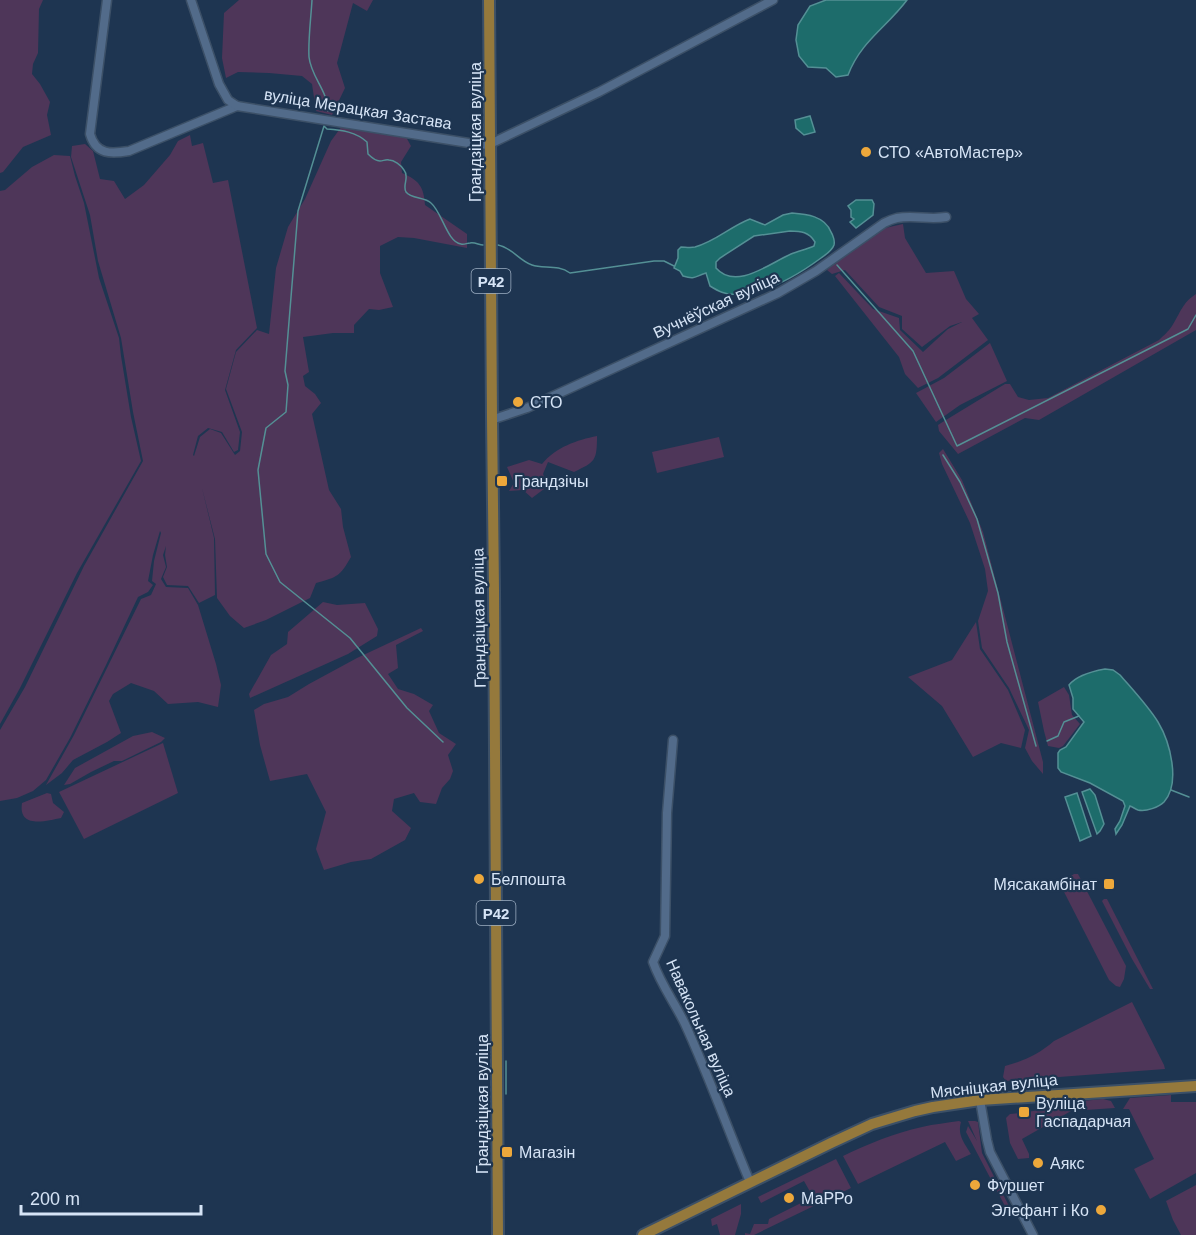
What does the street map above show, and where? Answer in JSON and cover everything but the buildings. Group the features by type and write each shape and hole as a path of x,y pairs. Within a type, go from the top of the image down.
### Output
{"main road":[{"name":"Грандзіцкая вуліца","path":"489,0 498,1235"},
{"name":"Мясніцкая вуліца","path":"643,1235 872,1124 933,1107 980,1100 1196,1086"}],"street":[{"path":"107,0 90,134 92,142 101,151 111,153 129,151 237,106"},
{"path":"191,0 219,84 228,100 237,106"},
{"name":"вуліца Мерацкая Застава","path":"237,106 481,145 490,144 599,92 773,0"},
{"name":"Вучнёўская вуліца","path":"492,418 527,408 778,293 816,271 884,223 896,218 946,217"},
{"name":"Навакольная вуліца","path":"673,740 667,813 665,936 653,962 657,975 684,1022 750,1182"},
{"path":"980,1100 990,1152 1033,1235"}],"shaded area":[{"path":"0,0 43,0 39,9 38,53 32,74 50,102 47,115 51,135 23,147 0,173"},
{"path":"239,0 373,0 367,11 353,3 337,63 345,88 332,115 316,111 312,84 302,76 238,72 226,78 222,58 224,13"},
{"path":"826,0 907,0 867,43 853,63 848,75 836,77 826,68 808,67 799,56 796,40 798,25 810,6"},
{"path":"810,116 815,132 804,135 796,128 795,120"},
{"path":"342,126 406,137 411,146 401,162 402,173 413,178 420,185 425,205 467,234 467,248 398,237 380,246 380,273 393,307 379,310 369,309 354,325 354,333 303,337 309,372 303,376 305,386 321,403 312,414 329,490 341,509 351,557 338,575 316,583 310,598 266,620 244,628 230,616 217,598 215,539 202,488 214,538 215,595 199,603 188,586 167,585 163,577 167,567 166,546 163,555 166,567 161,579 166,587 188,588 198,605 221,685 218,707 198,702 168,704 154,691 131,683 113,694 109,701 121,733 73,760 62,773 46,785 74,735 141,599 151,595 156,584 152,581 160,531 148,581 153,585 148,592 138,597 70,738 46,780 33,791 17,798 0,801 0,730 25,687 84,566 143,461 121,338 98,261 90,215 71,157 72,146 85,144 93,151 100,179 114,181 125,199 144,185 170,155 178,141 190,135 192,146 203,143 213,183 228,180 257,328 236,350 225,390 240,432 238,450 234,452 222,432 208,428 198,436 193,455 200,437 210,429 221,433 235,455 240,451 242,432 226,389 236,352 257,330 269,334 276,268 288,227 305,199 331,141"},
{"path":"54,155 70,156 84,203 99,278 119,338 131,417 141,461 77,573 0,724 0,191 5,190 32,167"},
{"path":"856,200 872,200 874,204 873,215 856,228 850,222 854,219 851,217 851,210 848,206"},
{"path":"797,213 820,219 833,236 832,249 802,271 781,282 747,293 728,294 719,291 710,286 706,273 691,278 683,276 674,268 678,250 681,247 702,245 750,219 765,225 783,215","holes":["790,231 810,236 815,242 814,246 743,276 733,277 716,268 716,262 720,258 754,236"]},
{"path":"903,224 905,238 926,273 954,271 966,299 979,314 972,318 988,340 938,378 918,388 905,374 899,357 835,276 839,273 873,309 899,318 900,330 923,352 948,329 962,322 950,326 922,347 902,329 902,316 879,307 845,270 832,274 827,270 885,228"},
{"path":"1196,294 1196,330 1039,420 1025,418 958,454 939,431 938,425 1005,384 1010,384 1018,397 1029,400 1048,398 1159,340 1171,328 1185,304"},
{"path":"990,343 1007,381 960,405 936,422 916,393 944,378"},
{"path":"597,436 595,456 591,463 574,472 548,462 543,474 548,486 532,498 523,490 509,491 514,483 507,467 529,460 542,464 567,445"},
{"path":"719,437 724,457 657,473 652,452"},
{"path":"943,449 962,480 983,532 1043,762 1043,774 1025,748 1029,730 1009,688 982,648 978,621 988,591 985,569 970,523 942,464 939,453"},
{"path":"323,602 337,605 365,603 378,629 377,636 348,654 250,698 249,694 271,655 287,644 288,632"},
{"path":"976,622 980,649 1008,690 1025,730 1021,748 1001,743 973,757 942,706 908,677 952,660"},
{"path":"421,628 423,631 396,645 398,668 388,674 398,689 414,694 433,705 429,711 439,733 456,744 448,755 453,771 450,779 442,788 436,804 420,802 414,793 394,799 392,811 411,828 405,840 371,859 324,870 316,849 326,812 307,774 270,781 260,745 254,710 264,704 288,697 357,658"},
{"path":"1105,669 1113,670 1120,675 1158,722 1170,751 1173,774 1169,794 1164,802 1145,810 1138,810 1130,806 1116,834 1115,829 1125,806 1123,801 1090,783 1061,772 1058,768 1058,753 1066,747 1084,722 1073,709 1073,698 1069,685 1081,677"},
{"path":"1064,687 1069,695 1072,715 1080,724 1059,748 1048,746 1038,702"},
{"path":"152,732 165,738 122,761 114,761 64,785 75,768 133,736"},
{"path":"163,743 178,793 84,839 59,792"},
{"path":"1090,789 1095,795 1104,824 1097,834 1082,792"},
{"path":"47,793 51,794 53,803 64,812 61,818 34,821 24,817 22,803"},
{"path":"1077,793 1091,836 1080,841 1065,797"},
{"path":"1078,874 1126,966 1120,987 1109,980 1061,886 1062,882"},
{"path":"1107,899 1153,989 1150,989 1132,959 1102,901"},
{"path":"1132,1002 1165,1069 1006,1081 1003,1077 1005,1066 1043,1050 1054,1041"},
{"path":"1171,1095 1171,1102 1196,1102 1196,1173 1150,1199 1134,1169 1154,1159 1129,1109 1123,1109 1130,1098"},
{"path":"1103,1099 1111,1101 1115,1108 1071,1111 1022,1139 1029,1158 1018,1159 1010,1143 1006,1118 1010,1114 1020,1113 1021,1116 1027,1115 1027,1112 1039,1110 1041,1106"},
{"path":"968,1121 978,1122 982,1153 1009,1209 1006,1208 966,1132 968,1126 977,1141"},
{"path":"961,1122 962,1139 971,1154 956,1161 945,1142 858,1184 843,1156 901,1132"},
{"path":"836,1159 851,1188 754,1235 745,1235 745,1233 750,1234 754,1224 768,1224 769,1219 813,1197 804,1181 761,1203 758,1197"},
{"path":"1196,1185 1196,1235 1181,1235 1166,1201"},
{"path":"741,1204 741,1214 735,1235 720,1235 717,1224 712,1226 711,1219"}],"waterway":[{"path":"312,0 309,36 310,64 325,97 328,111"},
{"path":"443,742 407,708 350,638 280,582 266,554 258,470 266,428 286,412 288,385 285,371 298,211 324,126 327,129 348,132 363,139 367,142 368,154 375,160 391,160 397,163 406,173 406,192 431,203 448,233 456,242 483,245"},
{"path":"498,245 532,265 561,269 570,273 654,261 664,261 674,266"},
{"path":"837,265 913,351 957,446 1188,329 1196,315"},
{"path":"943,455 960,482 977,519 998,593 1007,642 1036,746"},
{"path":"1047,741 1058,736 1064,722 1079,716"},
{"path":"1171,790 1189,797"},
{"path":"506,1061 506,1094"}],"place":[{"name":"СТО «АвтоМастер»","path":"866,152"},
{"name":"СТО","path":"518,402"},
{"name":"Грандзічы","path":"502,481"},
{"name":"Белпошта","path":"479,879"},
{"name":"Мясакамбінат","path":"1109,884"},
{"name":"Вуліца Гаспадарчая","path":"1024,1112"},
{"name":"Магазін","path":"507,1152"},
{"name":"Аякс","path":"1038,1163"},
{"name":"Фуршет","path":"975,1185"},
{"name":"МаРРо","path":"789,1198"},
{"name":"Элефант і Ко","path":"1101,1210"}]}
